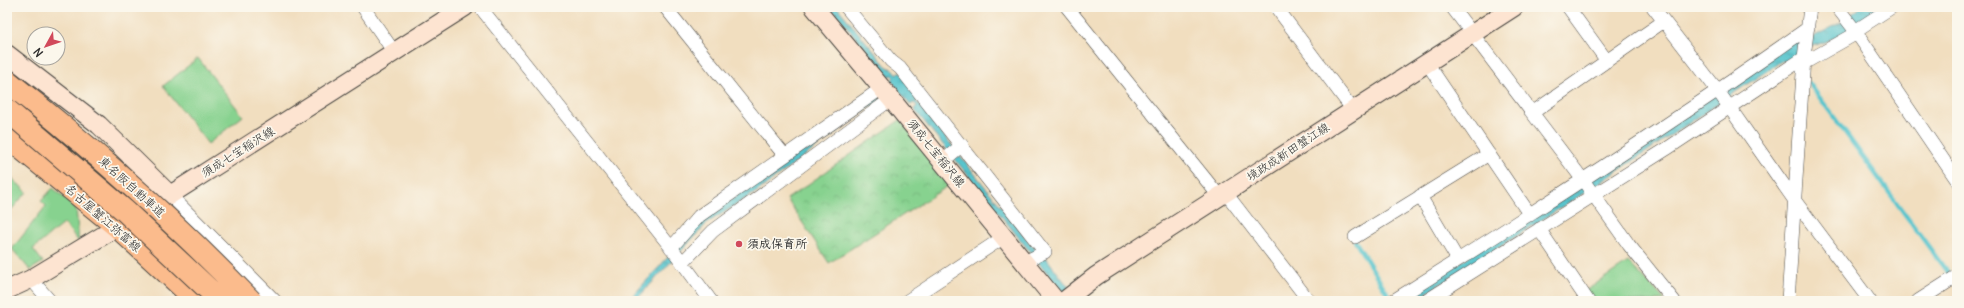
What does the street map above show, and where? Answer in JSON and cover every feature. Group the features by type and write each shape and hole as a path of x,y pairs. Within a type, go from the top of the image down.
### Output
{"highway":[{"name":"東名阪自動車道","path":"7,81 89,148 135,189 251,301"},
{"name":"東名阪自動車道","path":"7,110 124,210 221,301"}],"main road":[{"name":"須成七宝稲沢線","path":"7,290 31,279 170,195 465,7"},
{"name":"須成七宝稲沢線","path":"814,7 887,93 946,159 1004,237 1033,257 1066,298"},
{"name":"境政成新田蟹江線","path":"1066,298 1096,276 1222,194 1514,7"},
{"path":"7,54 99,125 170,195"},
{"name":"名古屋蟹江弥富線","path":"7,138 116,227 196,301"}],"street":[{"path":"364,7 394,52"},
{"path":"480,7 677,255 711,301"},
{"path":"665,7 785,156"},
{"path":"846,7 892,61 900,68 1045,252 1033,257"},
{"path":"1067,7 1309,301"},
{"path":"1276,7 1353,110"},
{"path":"1452,7 1588,187 1629,245 1674,301"},
{"path":"1568,7 1606,61"},
{"path":"1653,7 1724,99 1795,202 1870,301"},
{"path":"1788,301 1804,58 1810,7"},
{"path":"1426,301 1539,229 1588,187 1724,99 1855,31 1892,7"},
{"path":"1841,12 1957,180"},
{"path":"1532,112 1664,21"},
{"path":"1393,301 1530,215 1588,187 1724,99 1807,31"},
{"path":"1427,63 1530,215"},
{"path":"677,255 713,231 887,93"},
{"path":"677,255 699,216 785,156 887,93"},
{"path":"946,159 961,146"},
{"path":"1355,237 1489,154"},
{"path":"170,195 275,301"},
{"path":"1420,196 1458,260"},
{"path":"1539,229 1588,301"},
{"path":"907,301 1004,237"},
{"path":"1918,301 1957,276"},
{"path":"31,279 50,301"}],"green space":[{"path":"198,58 243,116 208,144 163,86"},
{"path":"900,120 951,184 829,263 787,199"},
{"path":"7,174 27,192 11,210 7,205"},
{"path":"53,188 76,208 79,242 64,223 33,249 43,262 30,270 12,249 46,206 41,201"},
{"path":"1628,262 1666,301 1591,301 1585,291"}],"water":[{"path":"830,7 837,7 886,66 895,71 897,75 900,72 920,97 916,101 919,105 923,102 926,106 926,113 1031,244 1047,259 1079,301 1070,301 914,109 917,106 914,103 910,105 891,80 894,78 891,75 889,77"},
{"path":"1861,7 1882,7 1833,39 1799,48 1792,61 1780,62 1600,183 1414,301 1402,301 1801,34 1809,39 1842,22"},
{"path":"877,94 881,99 758,191 707,223 635,301 628,301 702,220"}],"waterway":[{"path":"1809,83 1950,276"},
{"path":"1355,241 1389,296"}],"place":[{"name":"須成保育所","path":"739,244"}]}
